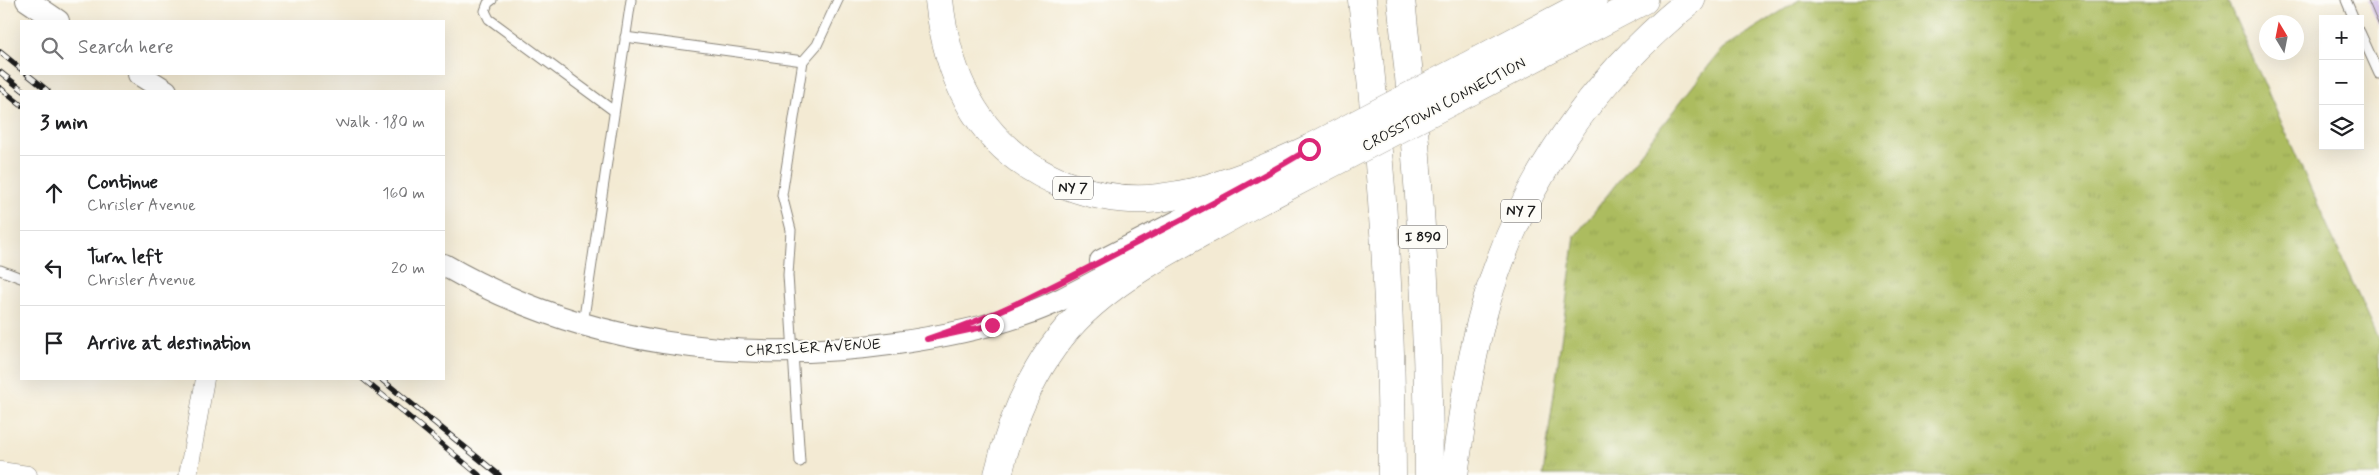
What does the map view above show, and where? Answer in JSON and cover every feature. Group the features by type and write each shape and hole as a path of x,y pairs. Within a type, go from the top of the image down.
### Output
{"highway":[{"name":"NY 7","path":"938,0 951,64 975,115 991,135 1010,153 1031,168 1054,180 1082,191 1106,197 1158,198 1212,188 1240,179 1310,162"},
{"name":"I 890","path":"1362,0 1379,148 1386,230 1392,396 1392,475"},
{"name":"I 890","path":"1401,0 1423,228 1429,396 1429,475"},
{"name":"CROSSTOWN CONNECTION","path":"1468,79 1593,0"},
{"name":"CROSSTOWN CONNECTION","path":"998,475 1006,444 1028,390 1041,366 1074,322 1091,304 1136,272 1244,209 1310,162 1468,79 1644,0"},
{"name":"NY 7","path":"1454,475 1468,380 1486,304 1500,260 1526,200 1562,137 1609,76 1638,45 1691,0"}],"street":[{"path":"27,0 57,20"},
{"path":"141,75 164,90"},
{"name":"CHRISLER AVENUE","path":"927,339 990,316 1052,287 1233,194 1310,162"},
{"name":"CHRISLER AVENUE","path":"445,265 518,301 583,324 633,337 684,346 732,351 791,352 875,346 927,339 961,333 1024,315 1244,209"},
{"path":"188,475 205,380"},
{"path":"0,471 28,475"}],"lane":[{"path":"492,0 488,3 485,11 489,19 614,111"},
{"path":"583,324 631,0"},
{"path":"800,462 791,352 788,275 791,230 782,196 804,61 817,45 838,0"},
{"path":"2346,0 2352,15"},
{"path":"625,37 804,61"},
{"path":"2364,41 2379,74"},
{"path":"0,270 20,278"}],"green space":[{"path":"1799,0 2227,0 2379,342 2379,475 1543,475 1575,236 1722,49"}],"building":[{"path":"2368,0 2379,0 2379,26"}],"railway":[{"path":"0,52 20,68"},
{"path":"0,72 23,90"},
{"path":"28,75 47,90"},
{"path":"0,88 20,104"},
{"path":"364,380 479,475"},
{"path":"382,380 499,475"}],"route":[{"path":"992,325 927,339 990,316 1052,287 1233,194 1309,149"}]}
